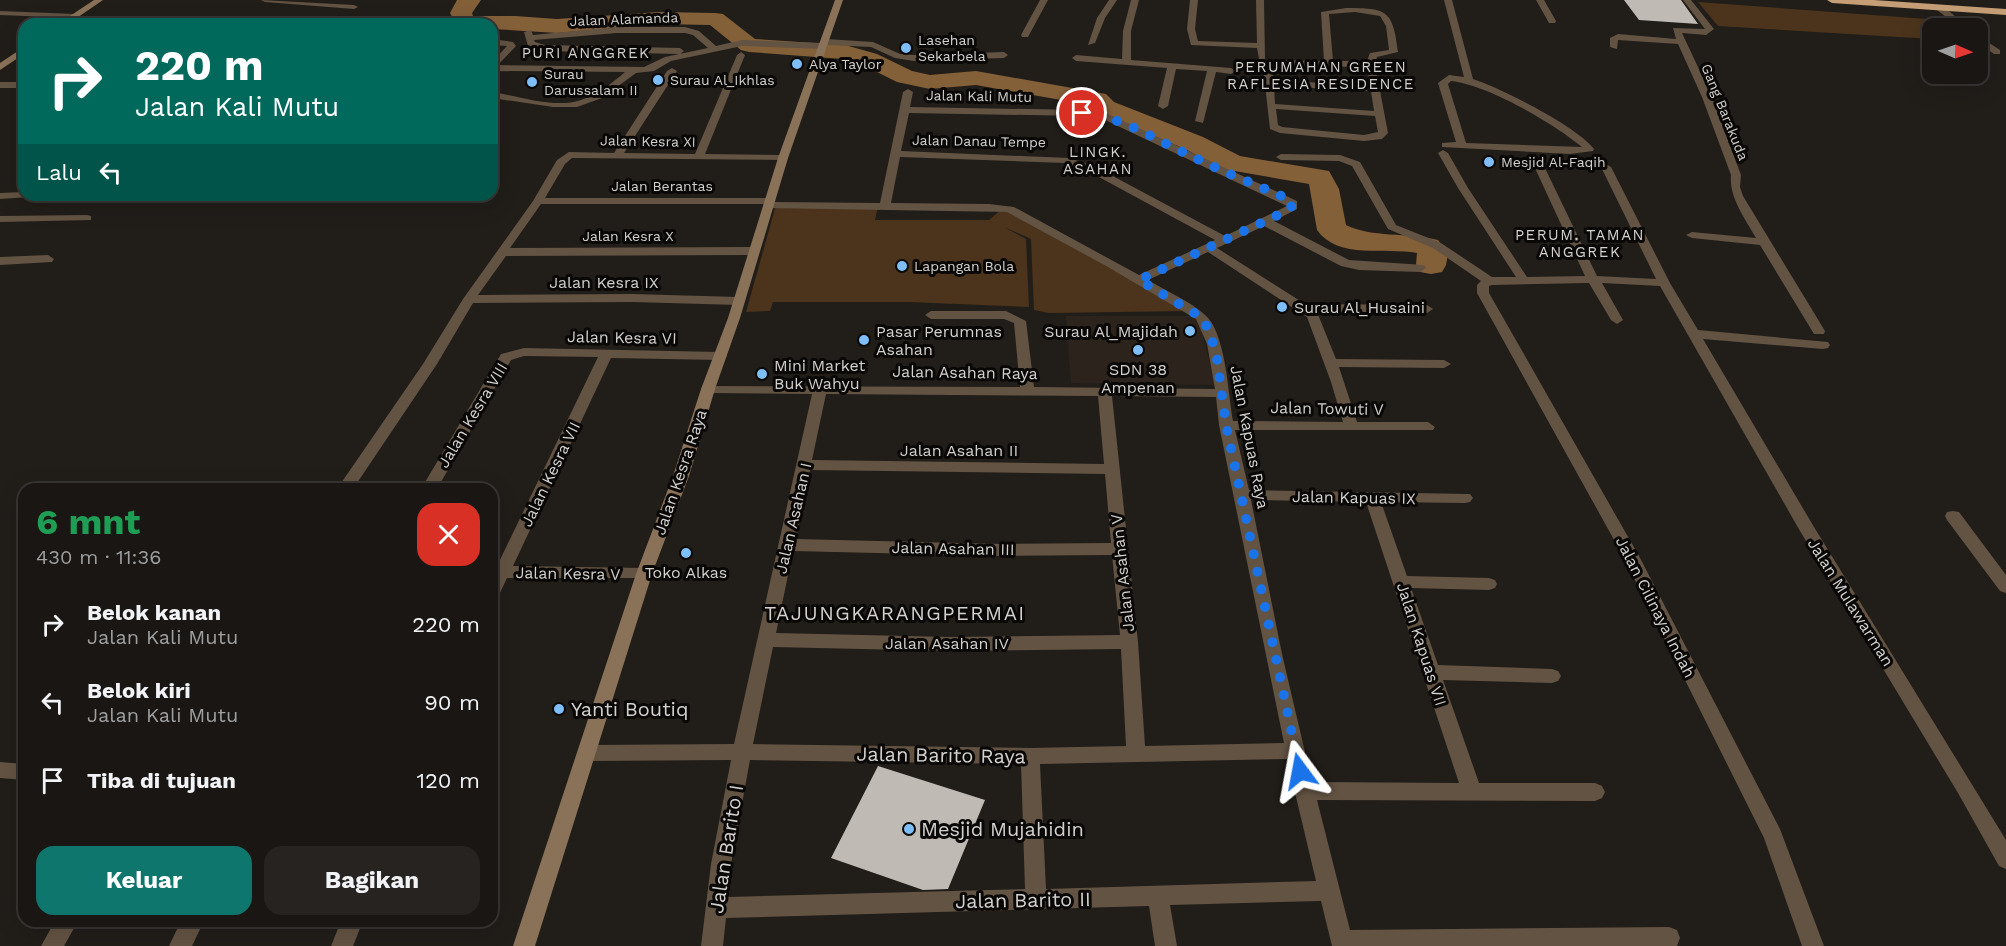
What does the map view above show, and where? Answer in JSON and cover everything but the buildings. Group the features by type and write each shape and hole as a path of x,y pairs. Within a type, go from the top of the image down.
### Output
{"highway":[{"path":"1832,0 2006,12"}],"street":[{"path":"72,18 99,0"},
{"path":"264,0 354,7"},
{"name":"Jalan Kesra Raya","path":"524,946 644,574 681,476 739,301 768,203 839,0"},
{"path":"1025,35 1044,0"},
{"path":"1091,43 1101,18 1113,0"},
{"path":"1127,62 1125,48 1128,21 1135,0"},
{"path":"1194,0 1191,29 1194,43 1262,46"},
{"path":"1260,0 1262,58"},
{"path":"1339,0 1341,11"},
{"path":"1448,0 1469,79"},
{"path":"1540,0 1552,21"},
{"path":"1614,47 1614,38 1676,30 1706,32 1710,29 1687,0"},
{"path":"1940,8 1952,18"},
{"path":"1329,62 1324,13 1330,11 1381,13 1386,18 1394,52 1373,55 1371,64 1381,114 1383,130 1380,136 1280,130 1272,125 1267,68 1270,63 1371,64"},
{"path":"0,13 75,16"},
{"name":"Jalan Alamanda","path":"695,54 676,51 544,48 533,45 528,35 617,30 685,30 694,32 714,49"},
{"name":"Gang Barakuda","path":"1676,30 1707,97 1736,175 1735,187 1738,196 1763,242 1818,330"},
{"path":"1624,37 1680,42"},
{"path":"498,68 649,70 665,60 754,42 823,49 873,45 898,56 914,58 1004,55"},
{"path":"498,43 511,45 511,49 498,62"},
{"path":"1988,46 1997,52"},
{"path":"699,157 741,55"},
{"path":"0,67 18,57"},
{"path":"1076,58 1231,71"},
{"path":"1163,106 1172,66"},
{"path":"1200,121 1212,69"},
{"path":"498,96 576,105 590,100 634,70"},
{"path":"617,156 672,71"},
{"path":"1462,145 1443,83 1449,78 1469,79 1503,95 1584,143 1589,149 1570,151 1462,145 1444,149 1463,188 1523,279"},
{"path":"1269,83 1377,89"},
{"path":"0,85 18,85"},
{"path":"885,206 908,92"},
{"path":"1270,106 1381,114"},
{"name":"Jalan Kali Mutu","path":"903,110 1082,113 1112,118 1293,203 1291,209 1139,280"},
{"name":"Jalan Danau Tempe","path":"894,154 1056,158 1074,162 1224,240"},
{"name":"Jalan Kesra XI","path":"538,201 566,156 783,158"},
{"path":"1281,157 1340,158 1356,164 1392,227 1401,233 1427,240 1444,249 1490,281 1593,279 1664,282"},
{"path":"1539,166 1593,279 1617,320"},
{"name":"Jalan Mulawarman","path":"1606,167 1664,282 1808,531 1965,787 2006,859"},
{"path":"0,196 18,195"},
{"path":"349,483 430,364 470,299 538,201"},
{"name":"Jalan Berantas","path":"538,201 768,203"},
{"name":"Jalan Kapuas Raya","path":"768,203 1010,209 1201,317 1210,332 1226,425 1273,653 1342,943"},
{"path":"0,219 87,218"},
{"path":"1264,221 1345,263 1359,266 1420,268"},
{"path":"1692,235 1763,242"},
{"path":"1209,248 1314,316 1351,426"},
{"name":"Jalan Kesra X","path":"502,252 753,251"},
{"path":"0,261 48,259"},
{"name":"Jalan Cilinaya Indah","path":"1490,281 1483,285 1483,293 1631,556 1773,836 1813,946"},
{"name":"Jalan Kesra IX","path":"470,299 632,298 739,301"},
{"path":"1304,308 1427,309"},
{"path":"931,315 1006,315 1018,318 1027,390"},
{"path":"1697,338 1823,345"},
{"name":"Jalan Kesra VI","path":"524,352 720,356"},
{"name":"Jalan Kesra VIII","path":"432,483 506,357 524,352"},
{"name":"Jalan Kesra VII","path":"498,570 582,409 607,353"},
{"path":"1330,363 1444,364"},
{"name":"Jalan Asahan Raya","path":"708,389 1221,393"},
{"name":"Jalan Asahan I","path":"742,752 820,389"},
{"name":"Jalan Asahan V","path":"1105,393 1129,642 1136,753"},
{"name":"Jalan Towuti V","path":"1226,425 1428,427"},
{"name":"Jalan Asahan II","path":"805,465 1112,470"},
{"name":"Jalan Kapuas IX","path":"1242,495 1465,498"},
{"name":"Jalan Kapuas VII","path":"1372,496 1472,791"},
{"path":"1953,516 2006,587"},
{"name":"Jalan Asahan III","path":"786,545 1002,550 1119,549"},
{"name":"Jalan Kesra V","path":"498,572 644,574"},
{"path":"1402,582 1489,584"},
{"name":"Jalan Asahan IV","path":"765,640 950,644 1129,642"},
{"path":"1430,672 1552,676"},
{"name":"Jalan Barito Raya","path":"588,753 742,752 1030,756 1295,751"},
{"name":"Jalan Barito I","path":"712,946 721,864 742,752"},
{"path":"1030,756 1036,898"},
{"path":"0,770 18,772"},
{"path":"1305,790 1595,792"},
{"name":"Jalan Barito II","path":"716,908 1036,898 1109,899 1158,895 1329,891"},
{"path":"1158,895 1166,946"},
{"path":"52,946 63,927"},
{"path":"180,946 190,927"},
{"path":"342,946 350,927"},
{"path":"1342,943 1669,938"}],"shaded area":[{"path":"1698,2 1922,19 1922,38 1718,26"},
{"path":"776,205 878,206 875,220 989,220 1003,208 1080,247 1185,311 1049,313 1034,310 1031,239 1004,227 1026,239 1029,307 908,302 773,302 770,311 746,312"},
{"name":"SDN 38 Ampenan","path":"1066,316 1198,316 1215,385 1071,383"}],"waterway":[{"path":"463,18 461,13 465,4 471,0"},
{"path":"498,22 557,26 659,18 715,19 749,45 845,52 869,59 905,77 930,82 976,78 1097,99 1105,107 1194,143 1233,163 1319,177 1327,196 1332,230 1355,241 1413,243 1427,246 1433,254 1431,265"}],"place":[{"name":"Lasehan Sekarbela","path":"906,48"},
{"name":"Alya Taylor","path":"797,64"},
{"name":"Surau Al_Ikhlas","path":"658,80"},
{"name":"Surau Darussalam II","path":"532,82"},
{"name":"Mesjid Al-Faqih","path":"1489,162"},
{"name":"Lapangan Bola","path":"902,266"},
{"name":"Surau Al_Husaini","path":"1282,307"},
{"name":"Surau Al_Majidah","path":"1190,331"},
{"name":"Pasar Perumnas Asahan","path":"864,340"},
{"name":"SDN 38 Ampenan","path":"1138,350"},
{"name":"Mini Market Buk Wahyu","path":"762,374"},
{"name":"Toko Alkas","path":"686,553"},
{"name":"Yanti Boutiq","path":"559,709"},
{"name":"Mesjid Mujahidin","path":"909,829"}],"district":[{"name":"PURI ANGGREK","path":"586,53"},
{"name":"PERUMAHAN GREEN RAFLESIA RESIDENCE","path":"1321,76"},
{"name":"LINGK. ASAHAN","path":"1098,160"},
{"name":"PERUM. TAMAN ANGGREK","path":"1580,244"},
{"name":"TAJUNGKARANGPERMAI","path":"895,613"}],"route":[{"path":"1082,113 1098,114 1119,121 1286,198 1293,204 1289,210 1139,280 1201,317 1210,332 1217,359 1226,425 1240,481 1273,653 1300,771"}]}
